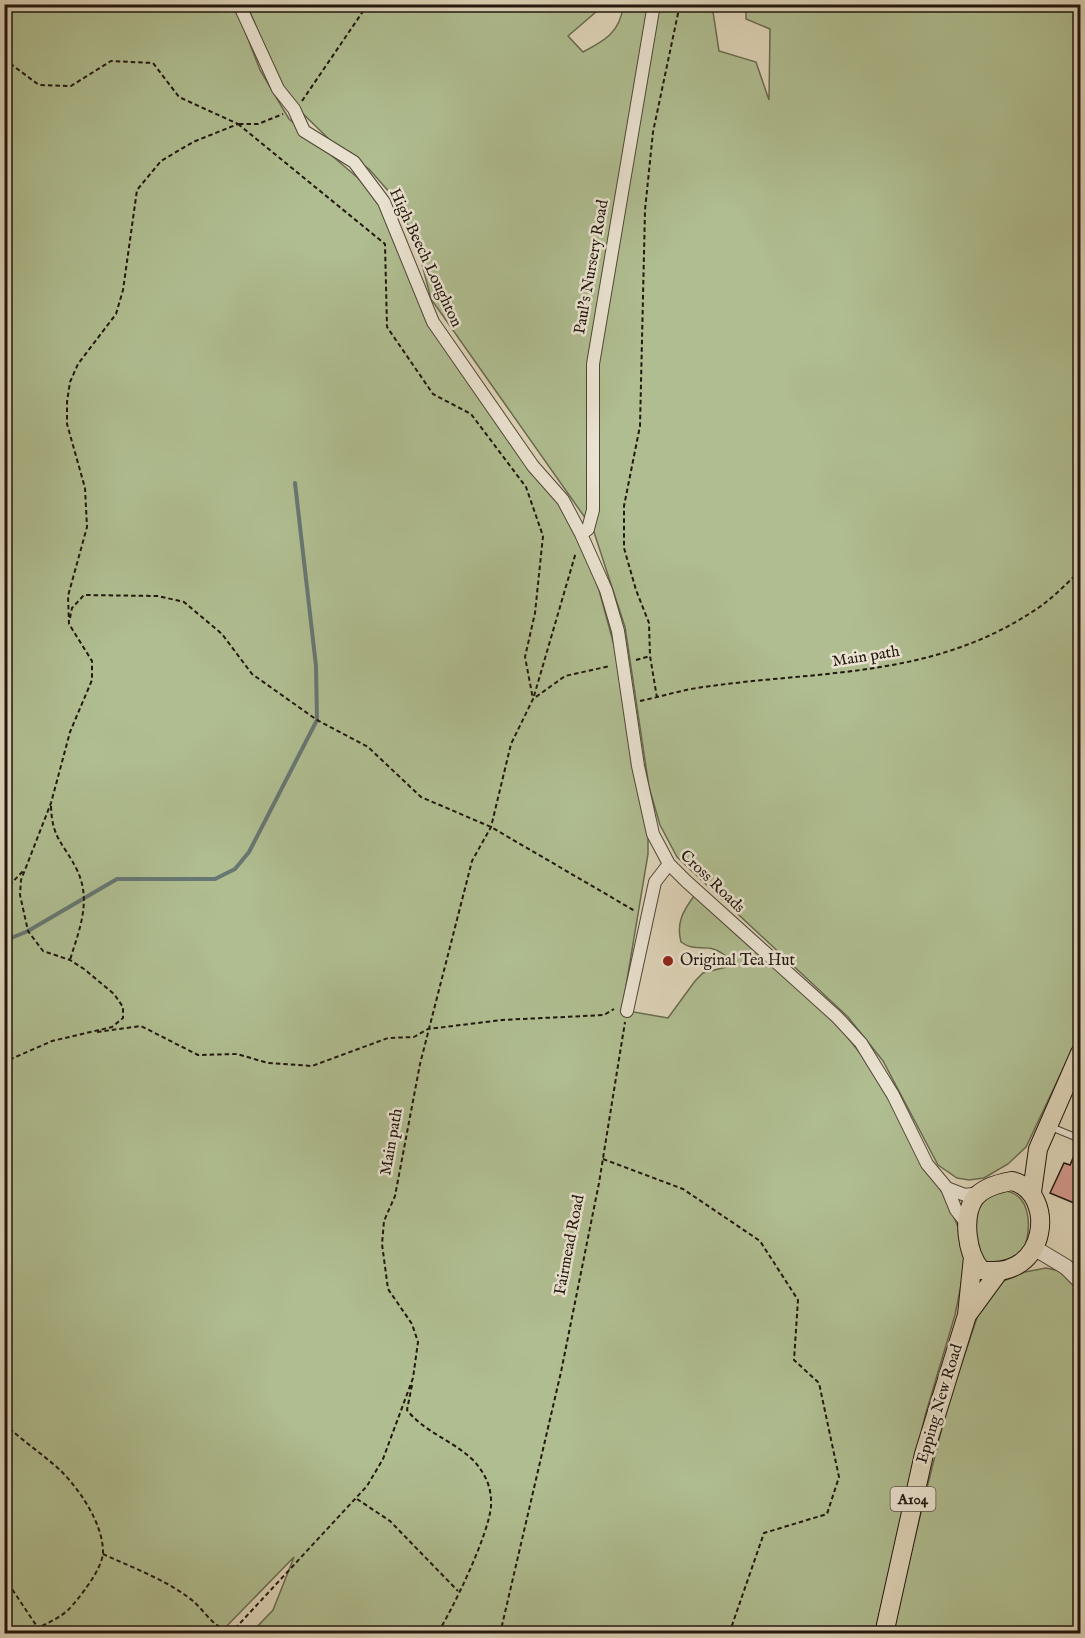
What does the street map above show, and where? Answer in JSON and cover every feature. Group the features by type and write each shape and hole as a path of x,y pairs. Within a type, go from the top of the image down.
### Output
{"main road":[{"path":"1036,1249 1039,1231 1038,1209 1032,1192 1038,1149 1080,1053"},
{"path":"981,1193 1002,1183 1038,1149"},
{"path":"1002,1183 1021,1183 1032,1192"},
{"name":"A104","path":"973,1257 968,1226 970,1207 981,1193"},
{"name":"A104","path":"998,1273 1017,1267 1036,1249"},
{"path":"973,1257 981,1270 998,1273"},
{"name":"Epping New Road","path":"884,1634 924,1454 967,1315 973,1257"},
{"name":"Epping New Road","path":"967,1315 998,1273"}],"street":[{"name":"High Beech Loughton","path":"239,4 278,89 294,109 304,131 354,162 384,202 433,322 526,456 563,500 581,534"},
{"name":"Paul's Nursery Road","path":"581,534 588,530 593,510 593,364 654,4"},
{"name":"Cross Roads","path":"581,534 606,590 618,631 652,834 669,864 837,1017 861,1043 894,1095 927,1164 947,1188 956,1210 968,1226"},
{"path":"628,1006 645,916 655,882 669,864"},
{"path":"947,1188 965,1195 981,1193"},
{"path":"1036,1249 1066,1267 1080,1281"}],"lane":[{"path":"1047,1125 1080,1139"}],"path":[{"path":"4,1062 52,1041 112,1027 123,1018 123,1007 114,994 70,960 43,951 28,931 20,895 21,880 51,803 69,732 92,680 92,661 69,624 68,596 81,558 87,527 85,488 67,424 70,382 78,364 116,314 123,290 137,190 161,161 193,142 238,124 258,124 294,109 315,86 352,25 368,4"},
{"path":"657,698 650,656 649,622 636,590 624,548 624,506 640,426 645,210 653,132 680,4"},
{"path":"4,59 39,85 71,86 111,61 153,63 179,97 238,124 385,244 387,327 433,394 471,414 526,487 543,536 535,613 525,657 533,699"},
{"path":"533,699 581,534"},
{"name":"Main path","path":"631,704 696,688 834,675 933,656 980,638 1032,613 1080,571"},
{"path":"69,624 72,608 84,595 158,596 184,602 222,634 252,674 317,720 368,747 421,797 491,827 645,916"},
{"name":"Main path","path":"232,1632 356,1498 383,1459 413,1378 418,1342 412,1324 387,1289 382,1244 384,1221 395,1196 428,1029 437,1003 446,956 472,861 491,827 511,744 533,699 565,676 650,656"},
{"path":"51,803 52,824 57,839 77,870 85,896 84,915 70,960"},
{"path":"4,891 26,867"},
{"path":"82,1034 141,1026 198,1055 237,1054 268,1063 312,1065 388,1038 414,1037 428,1029 502,1020 604,1015 628,1006"},
{"name":"Fairmead Road","path":"500,1634 561,1372 603,1159 628,1006"},
{"path":"603,1159 683,1189 760,1241 798,1300 794,1359 819,1383 839,1477 827,1514 764,1533 729,1634"},
{"path":"413,1378 406,1410 418,1424 442,1437 472,1460 488,1479 491,1506 477,1552 437,1634"},
{"path":"4,1423 61,1471 80,1493 100,1532 103,1554 90,1582 68,1610 28,1634"},
{"path":"356,1498 390,1521 458,1591"},
{"path":"103,1554 166,1584 194,1602 218,1626 232,1632"},
{"path":"4,1577 38,1628"}],"green space":[{"path":"5,5 232,5 240,18 260,70 289,119 358,178 378,201 419,299 564,508 583,547 599,590 614,645 648,837 648,854 622,1010 668,1018 703,973 726,967 729,959 722,953 709,948 687,946 681,942 679,929 682,918 694,896 838,1025 867,1062 923,1163 944,1195 963,1238 965,1265 955,1315 925,1416 875,1633 251,1633 273,1610 294,1557 220,1633 5,1634"},
{"path":"247,5 604,5 568,36 583,52 598,44 615,29 622,14 623,5 712,5 719,51 756,62 769,100 770,29 746,19 746,5 1080,5 1080,1033 1026,1147 1008,1164 984,1178 969,1180 957,1178 938,1165 883,1061 848,1017 677,857 660,825 649,787 625,627 593,529 431,299 418,249 398,202 369,169 334,144 297,108 280,83"},
{"path":"1006,1191 1015,1194 1026,1208 1028,1227 1025,1246 1022,1254 990,1266 978,1243 976,1215 986,1198"},
{"path":"1046,1268 1065,1272 1080,1283 1080,1633 891,1634 947,1407 984,1297 999,1283 1025,1272"}],"building":[{"path":"1079,1144 1080,1188 1074,1203 1050,1193 1064,1163 1070,1165"}],"waterway":[{"path":"4,941 28,931 117,879 215,879 235,869 249,852 317,720 316,666 295,483"}],"place":[{"name":"Original Tea Hut","path":"668,961"}]}
